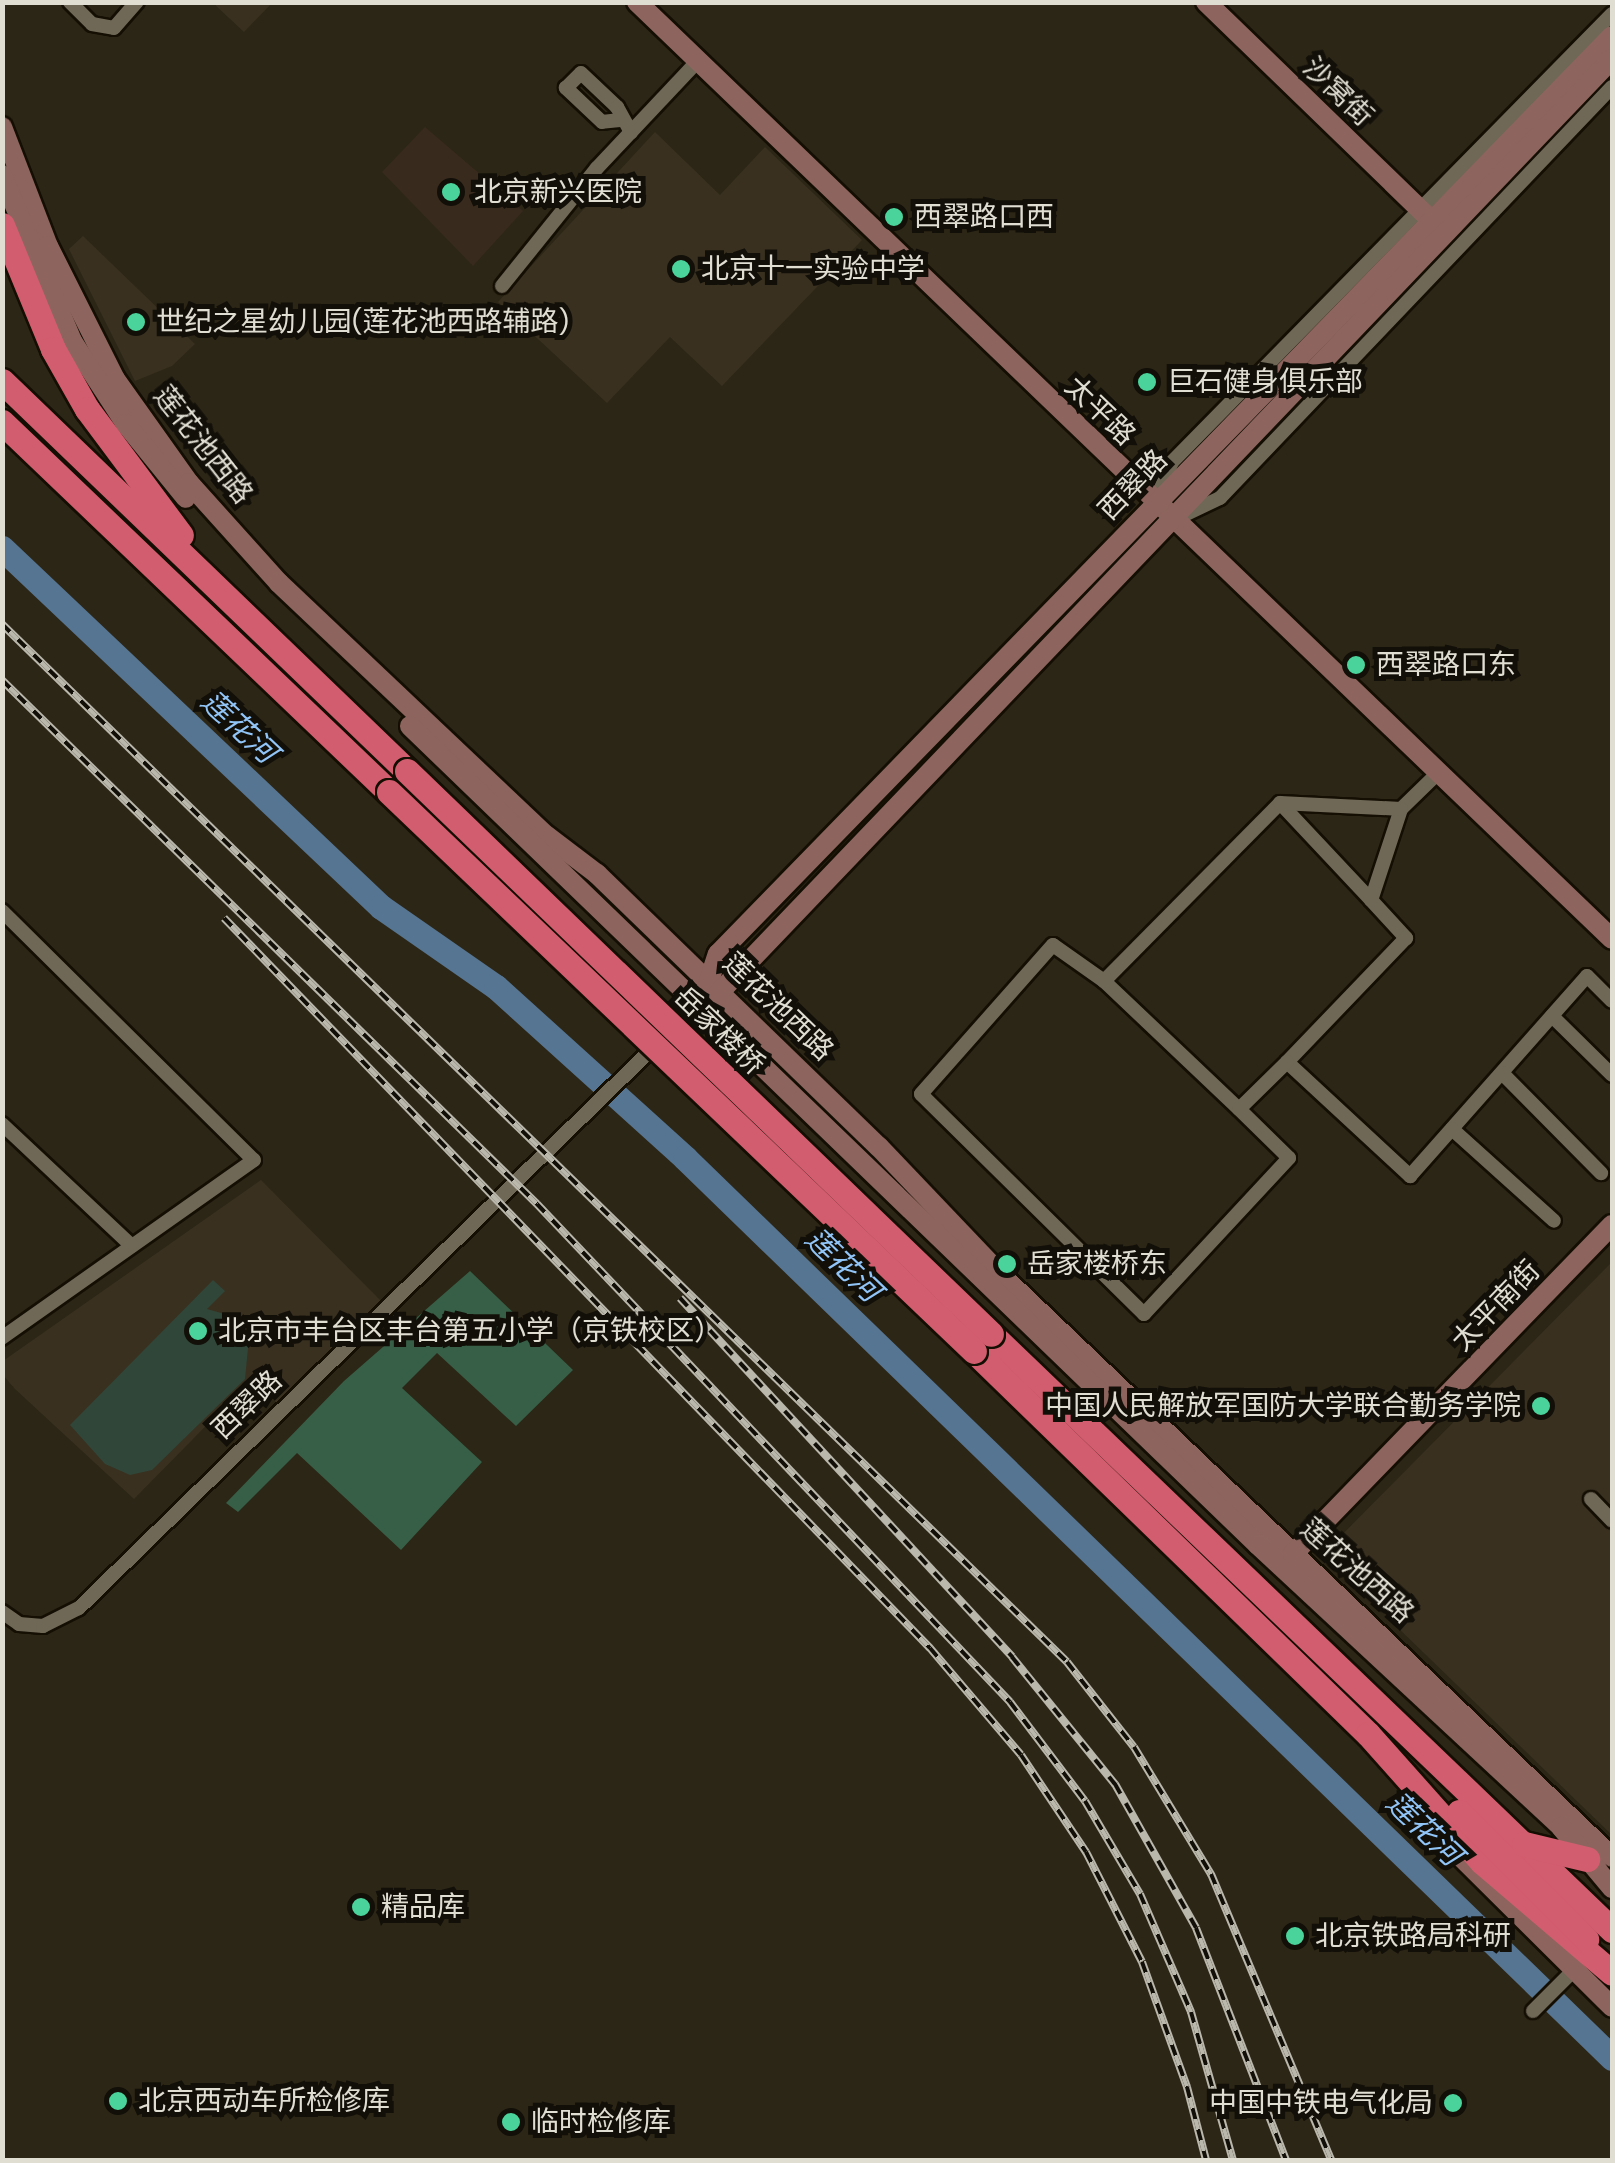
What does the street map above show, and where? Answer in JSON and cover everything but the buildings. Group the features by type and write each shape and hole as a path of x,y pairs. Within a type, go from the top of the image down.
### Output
{"highway":[{"path":"4,229 53,350 87,409 246,616"},
{"path":"2,382 246,616"},
{"path":"2,422 87,508"},
{"path":"2,438 87,508"},
{"name":"岳家楼桥","path":"87,508 982,1342"},
{"name":"岳家楼桥","path":"246,616 982,1342"},
{"path":"982,1342 1368,1734 1482,1862 1612,1973"},
{"path":"982,1342 1612,1930"},
{"path":"1524,1844 1600,1854"}],"street":[{"path":"70,2 92,24 114,28 137,2"},
{"name":"太平路","path":"637,2 1612,939"},
{"name":"沙窝街","path":"1206,2 1426,215"},
{"path":"1426,215 1612,14"},
{"name":"西翠路","path":"716,989 718,954 1426,215 1612,36"},
{"name":"西翠路","path":"716,989 1173,521 1612,59"},
{"path":"502,286 632,132 698,62"},
{"path":"1173,521 1220,498 1612,87"},
{"path":"620,120 632,132"},
{"name":"莲花池西路","path":"2,127 87,330 189,483 341,642 716,989 879,1147 916,1192 1600,1854 1612,1888"},
{"name":"莲花池西路","path":"2,175 72,341 157,464 272,592 698,1004 1600,1854"},
{"path":"1371,900 1401,809 1438,773"},
{"path":"1104,980 1280,803 1401,809"},
{"path":"1239,1109 1406,938 1280,803"},
{"path":"2,911 254,1160 2,1338"},
{"path":"1054,946 1104,980 1289,1158 1144,1314 922,1094 1054,946"},
{"path":"1287,1062 1410,1176 1587,976 1612,1001"},
{"path":"698,1004 716,989"},
{"name":"西翠路","path":"2,1612 19,1624 43,1626 78,1608 698,1004"},
{"path":"1552,1016 1612,1075"},
{"path":"1502,1072 1601,1173"},
{"path":"2,1124 132,1246"},
{"path":"1452,1129 1554,1221"},
{"name":"太平南街","path":"1293,1554 1612,1225"},
{"path":"1590,1499 1612,1521"},
{"path":"1368,1734 1437,1828 1506,1904 1612,2007"},
{"path":"1533,2011 1574,1970"}],"shaded area":[{"path":"213,3 272,3 244,32"},
{"name":"北京新兴医院","path":"425,127 523,211 473,266 382,172"},
{"name":"北京十一实验中学","path":"655,132 720,195 765,147 862,240 722,386 670,337 607,403 498,302"},
{"name":"世纪之星幼儿园(莲花池西路辅路)","path":"83,236 195,344 172,366 135,381 69,249"},
{"name":"北京市丰台区丰台第五小学（京铁校区）","path":"261,1180 381,1301 277,1403 252,1379 134,1499 15,1389 3,1375 3,1361"},
{"name":"中国人民解放军国防大学联合勤务学院","path":"1612,1262 1612,1835 1330,1562 1326,1551"}],"green space":[{"path":"470,1271 573,1370 516,1426 437,1353 402,1388 482,1462 401,1550 297,1453 238,1512 226,1503 344,1381"},
{"path":"213,1280 225,1291 207,1309 235,1317 249,1338 245,1379 152,1470 130,1475 105,1464 70,1425"}],"waterway":[{"name":"莲花河","path":"2,548 381,907 496,987 685,1158 1612,2058"}],"railway":[{"path":"2,624 1067,1662 1134,1747 1211,1874 1331,2160"},
{"path":"2,680 537,1204 1010,1702 1085,1801 1140,1894 1191,2012 1233,2160"},
{"path":"224,918 930,1648 1021,1755 1086,1852 1142,1962 1187,2087 1206,2160"},
{"path":"680,1298 1012,1657 1115,1784 1196,1928 1286,2160"}],"place":[{"name":"北京新兴医院","path":"451,192"},
{"name":"西翠路口西","path":"894,217"},
{"name":"北京十一实验中学","path":"681,269"},
{"name":"世纪之星幼儿园(莲花池西路辅路)","path":"136,322"},
{"name":"巨石健身俱乐部","path":"1147,382"},
{"name":"西翠路口东","path":"1356,665"},
{"name":"岳家楼桥东","path":"1007,1264"},
{"name":"北京市丰台区丰台第五小学（京铁校区）","path":"198,1331"},
{"name":"中国人民解放军国防大学联合勤务学院","path":"1541,1406"},
{"name":"精品库","path":"361,1907"},
{"name":"北京铁路局科研","path":"1295,1936"},
{"name":"北京西动车所检修库","path":"118,2101"},
{"name":"中国中铁电气化局","path":"1453,2103"},
{"name":"临时检修库","path":"511,2122"}]}
